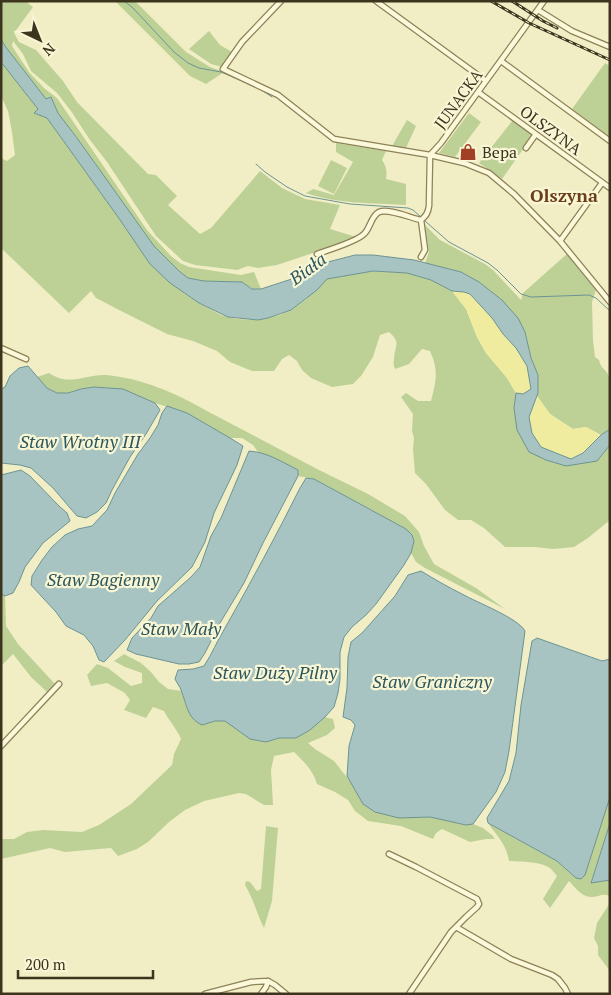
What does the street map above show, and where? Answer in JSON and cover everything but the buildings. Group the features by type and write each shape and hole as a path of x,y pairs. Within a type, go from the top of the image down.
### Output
{"street":[{"path":"281,1 242,42 223,69 278,95 334,139 430,155 464,163 489,172 514,194 560,241 610,302"},
{"path":"376,1 486,81"},
{"name":"JUNACKA","path":"430,155 441,143 544,1"},
{"path":"538,10 572,31 610,47"},
{"path":"501,61 610,141"},
{"name":"OLSZYNA","path":"478,92 610,188"},
{"path":"526,148 536,134"},
{"path":"421,220 428,213 429,206 430,155"},
{"path":"560,241 602,183"},
{"path":"317,254 364,235 378,213 386,211 421,220"},
{"path":"421,220 425,250 421,258"},
{"path":"1,348 26,359"},
{"path":"1,746 59,684"},
{"path":"389,854 477,899 479,904 451,932 409,994"},
{"path":"456,927 511,959 552,975 561,983 568,994"},
{"path":"205,994 251,982 268,981 286,994"},
{"path":"260,994 268,981"}],"green space":[{"path":"1,1 25,1 33,7 14,33 19,42 36,50 63,81 77,102 148,174 156,175 177,196 168,205 200,234 211,228 260,171 282,188 305,199 340,205 330,229 356,237 277,265 258,268 248,266 237,270 195,265 183,261 156,236 71,111 57,93 31,71 23,54 13,41 12,46 29,72 44,88 57,98 147,230 171,256 189,267 241,275 254,272 261,289 253,289 242,282 204,281 188,278 154,246 58,113 51,97 46,99 5,46 1,39"},
{"path":"115,1 135,1 186,52 210,67 224,72 206,84 190,76"},
{"path":"209,31 220,45 232,52 222,67 211,64 189,49"},
{"path":"1,62 38,109 34,113 47,118 150,264 185,294 221,315 236,319 258,320 280,315 305,300 327,279 373,271 407,273 431,280 452,291 466,309 477,337 486,353 507,378 516,393 514,408 529,452 597,461 610,445 610,520 574,547 554,549 505,547 484,528 471,520 458,520 445,510 426,484 415,473 412,431 413,414 401,397 406,393 418,401 431,401 436,376 435,364 430,351 422,349 409,364 395,369 394,355 396,342 389,332 380,335 373,357 361,376 353,384 332,387 311,378 302,370 297,361 289,355 282,359 274,371 252,371 230,362 217,351 193,341 167,334 96,298 91,291 69,313 1,248 1,158 7,161 15,155 8,111 1,96"},
{"path":"605,63 610,66 610,137 572,109"},
{"path":"469,113 481,122 455,157 439,153"},
{"path":"407,120 416,126 406,148 392,146"},
{"path":"513,120 533,135 502,179 479,163"},
{"path":"336,143 386,151 382,160 385,165 386,179 406,184 406,205 343,201 306,193 313,189 334,195 353,162 336,152"},
{"path":"331,160 347,168 334,194 318,186"},
{"path":"425,225 440,240 493,270 521,300 523,293 568,253 596,290 592,302 593,340 595,357 599,360 609,377 610,429 601,435 586,427 573,429 550,414 537,396 538,375 531,358 525,332 502,300 479,282 461,272 425,263 429,252"},
{"path":"49,373 58,378 65,379 106,375 132,379 171,392 195,404 368,494 405,516 419,532 434,564 476,588 505,609 416,562 411,553 414,541 406,529 314,479 298,476 298,470 275,458 258,452 253,445 242,438 230,438 187,413 155,403 123,389 94,387 68,393 57,393 47,388 37,377"},
{"path":"1,594 5,596 6,626 18,644 55,684 47,692 31,677 13,654 1,666"},
{"path":"124,654 141,663 168,689 182,691 187,709 202,725 216,721 225,721 237,729 266,742 279,738 296,738 310,730 325,717 333,719 335,728 327,735 308,743 334,761 353,785 399,818 430,817 466,825 473,824 483,828 495,839 470,842 442,829 436,833 433,839 401,826 368,821 355,811 348,800 317,784 311,770 294,752 274,756 271,770 273,805 264,805 246,794 239,793 204,801 185,810 148,842 137,849 118,856 111,848 65,852 50,848 1,859 1,839 14,839 27,832 43,830 82,832 99,825 131,804 172,765 174,754 181,739 164,711 153,707 146,718 124,710 130,700 125,693 107,683 91,686 87,675 97,664 108,668 131,686 142,683 142,673 114,661"},
{"path":"610,795 610,823 591,882 610,880 610,896 586,896 569,881 550,908 543,899 557,876 547,866 531,862 509,861 504,845 488,823 557,861 576,878 581,879"},
{"path":"266,826 278,828 272,901 264,928 245,885 246,881 250,882 257,891 261,889"},
{"path":"610,902 610,971 598,955 598,946 594,938 597,923"}],"sand":[{"path":"452,291 470,294 492,318 516,348 527,366 531,389 523,394 516,393 507,378 486,353 477,337 466,309"},
{"path":"537,396 550,414 569,427 573,429 586,427 601,435 583,453 571,459 541,447 532,433 529,417"}],"water":[{"path":"1,39 46,99 51,97 58,113 154,246 188,278 204,281 242,282 252,289 261,289 298,277 324,266 328,262 355,255 373,255 414,260 461,272 479,282 502,300 518,318 525,332 531,358 538,375 538,393 529,417 532,433 541,447 571,459 583,453 610,429 610,445 597,461 566,466 529,452 517,430 514,408 516,393 523,394 531,389 527,366 516,348 470,294 452,291 431,280 407,273 373,271 327,279 317,290 291,310 258,320 228,317 199,303 170,283 150,264 47,118 34,113 38,109 1,62"},
{"name":"Staw Wrotny III","path":"28,366 47,388 57,393 68,393 94,387 123,389 155,403 160,410 130,457 106,503 97,512 86,518 77,516 53,488 31,468 1,463 1,389 5,387 10,376 19,368"},
{"name":"Staw Bagienny","path":"167,406 187,413 243,446 237,465 214,513 205,542 192,567 157,601 104,662 99,660 93,646 84,635 66,626 31,585 32,576 52,547 65,535 78,529 92,526 107,510 138,454 158,425 162,413"},
{"name":"Staw Mały","path":"249,451 268,455 298,470 298,476 244,583 205,653 199,662 179,664 136,654 127,650 132,638 151,618 158,606 200,567 211,536 221,518"},
{"path":"21,470 30,476 67,513 70,521 43,543 25,567 13,593 5,596 1,594 1,475"},
{"name":"Staw Duży Pilny","path":"306,478 314,479 406,529 412,535 414,541 411,553 376,604 344,637 340,652 338,693 334,707 310,730 296,738 279,738 266,742 250,739 225,721 215,721 202,725 190,715 181,689 175,679 178,670 204,666 210,657"},
{"name":"Staw Graniczny","path":"421,571 506,616 525,631 505,772 496,792 473,824 466,825 430,817 399,818 375,812 363,804 347,776 349,746 355,725 351,720 343,717 351,642 362,633 395,596 408,575"},
{"path":"537,638 602,661 610,659 610,797 585,875 581,879 576,878 557,861 488,823 487,818 509,781 516,753 521,705 532,641"},
{"path":"610,823 610,880 591,883"}],"waterway":[{"path":"124,1 133,8 174,52 188,63 199,68 221,72 252,85"},
{"path":"260,89 272,97"},
{"path":"256,164 287,187 305,196 350,204 408,208 421,217"},
{"path":"425,221 449,242 488,263 521,294 531,297 589,295 596,298 610,311"}],"railway":[{"path":"491,1 529,23 610,60"},
{"path":"512,1 557,28"}],"place":[{"name":"Bepa","path":"468,152"}],"district":[{"name":"Olszyna","path":"564,196"}],"water label":[{"name":"Biała","path":"308,269"}]}
